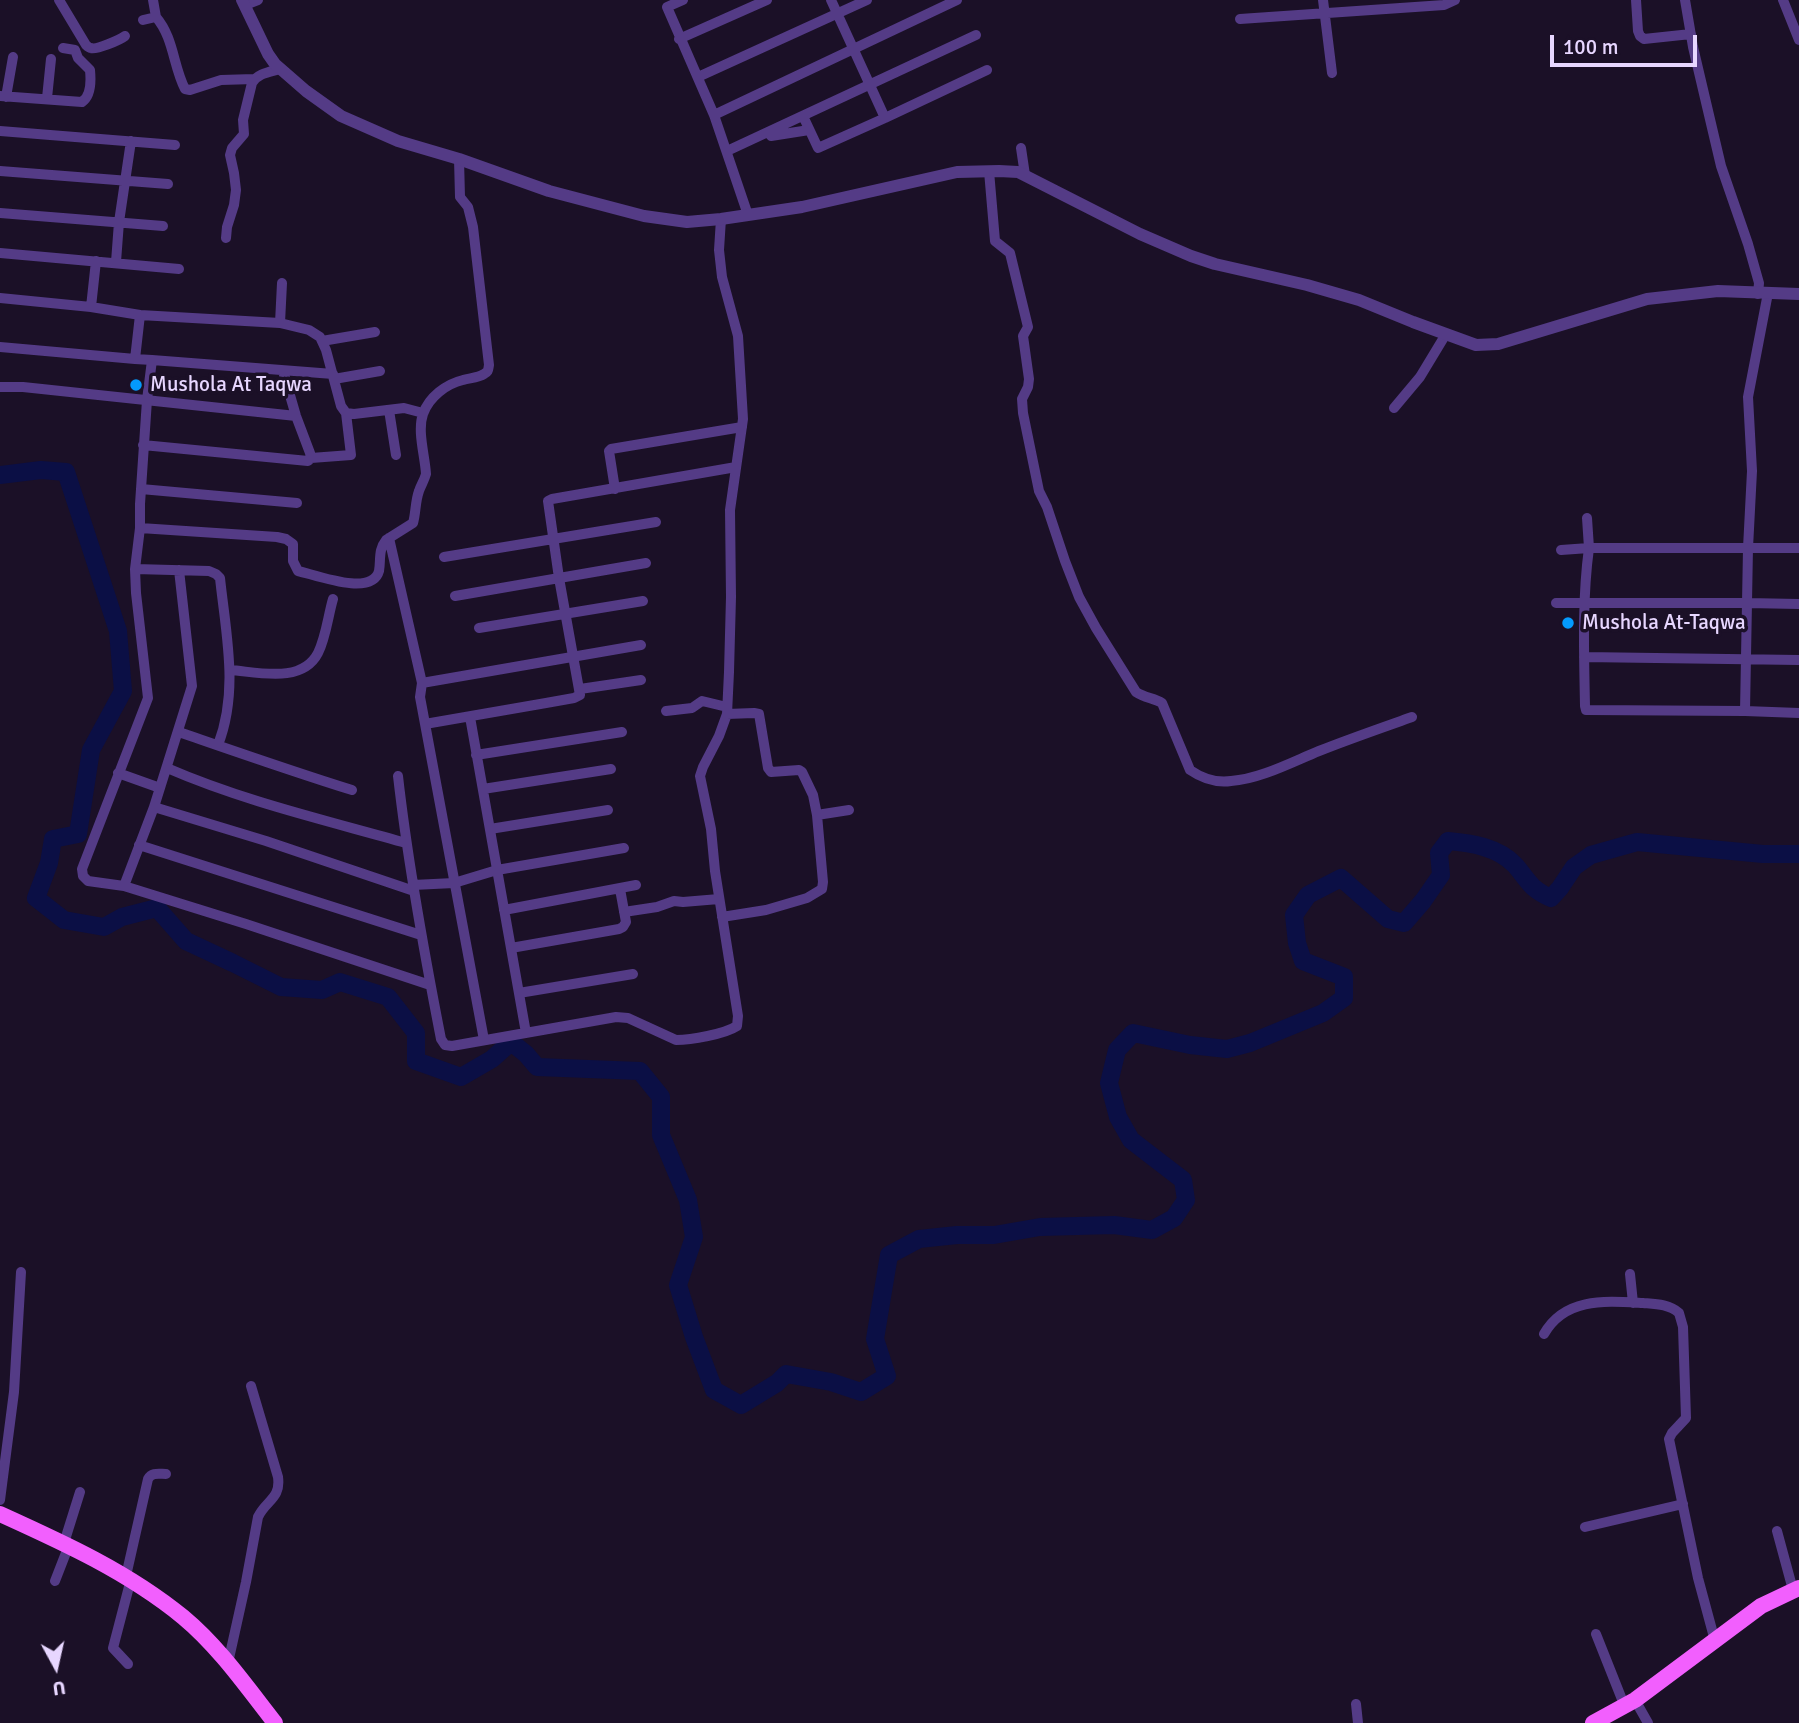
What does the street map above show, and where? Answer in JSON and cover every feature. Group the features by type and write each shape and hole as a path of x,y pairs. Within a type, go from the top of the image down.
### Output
{"main road":[{"path":"0,1514 67,1544 129,1578 184,1618 228,1663 275,1723"},
{"path":"1593,1723 1630,1704 1752,1612 1796,1589"}],"street":[{"path":"59,0 89,48 113,43 125,36"},
{"path":"153,0 156,17 170,40 185,89 190,90 220,80 254,79 280,69"},
{"path":"258,0 243,2 268,54 280,69 341,116 398,141 550,191 644,216 687,222 721,219 802,207 957,172 1009,171 1025,175 1191,256 1359,300 1476,345 1487,346 1647,299 1718,291 1799,295"},
{"path":"682,0 667,4 679,39 714,115 748,215"},
{"path":"679,39 767,0"},
{"path":"831,0 885,118"},
{"path":"698,77 867,0"},
{"path":"714,115 957,0"},
{"path":"1323,0 1332,73"},
{"path":"1240,19 1444,5 1455,0"},
{"path":"1636,0 1638,31 1644,39 1691,34"},
{"path":"1685,0 1721,166 1763,293 1748,397 1752,471 1745,711"},
{"path":"1783,0 1799,40"},
{"path":"142,20 156,17"},
{"path":"727,151 976,35"},
{"path":"13,57 3,97 82,102 88,97 90,70 78,58 75,50 64,48"},
{"path":"47,99 51,59"},
{"path":"803,116 818,148 987,70"},
{"path":"226,238 236,190 231,151 244,134 243,120 254,79"},
{"path":"755,139 809,130"},
{"path":"0,131 175,145"},
{"path":"116,262 131,141"},
{"path":"1021,148 1025,175"},
{"path":"140,528 277,537 293,544 293,561 298,571 354,584 372,582 377,577 383,544 413,523 415,517 418,492 426,474 421,430 423,413 435,395 458,381 485,374 489,365 473,227 468,206 460,197 459,159"},
{"path":"0,171 168,184"},
{"path":"989,171 995,242 1010,253 1028,327 1023,336 1029,379 1022,400 1039,491 1048,507 1079,597 1136,692 1162,703 1191,770 1212,781 1231,782 1251,778 1412,717"},
{"path":"0,213 163,226"},
{"path":"398,776 413,888 442,1043 449,1046 616,1017 628,1018 676,1040 735,1028 739,1022 701,776 727,710 730,510 743,419 737,336 722,277 719,250 721,219"},
{"path":"0,253 179,269"},
{"path":"91,307 96,261"},
{"path":"280,323 282,283"},
{"path":"0,298 140,315 280,323 309,330 322,341 341,406 346,413 351,454 303,461 143,445"},
{"path":"135,359 140,315"},
{"path":"322,341 375,332"},
{"path":"1394,408 1420,377 1446,334"},
{"path":"0,347 334,377 380,371"},
{"path":"152,360 135,569 148,698 82,869 83,876 88,881 124,886 430,985"},
{"path":"283,371 311,458"},
{"path":"0,387 23,387 296,416"},
{"path":"0,396 23,387"},
{"path":"346,413 404,408 423,413"},
{"path":"389,410 396,455"},
{"path":"615,489 609,451 611,449 742,427"},
{"path":"425,724 580,695 548,501 736,467"},
{"path":"141,489 297,503"},
{"path":"1587,518 1584,657 1586,710 1799,713"},
{"path":"444,557 656,522"},
{"path":"389,538 422,683 425,724 484,1040"},
{"path":"1561,550 1799,548"},
{"path":"455,596 646,563"},
{"path":"135,569 209,571 220,578 230,670 229,706 218,745"},
{"path":"124,886 154,807 192,686 179,570"},
{"path":"230,670 286,674 309,664 320,650 332,599"},
{"path":"479,628 643,601"},
{"path":"1556,603 1799,604"},
{"path":"422,683 641,645"},
{"path":"1584,657 1799,660"},
{"path":"580,689 641,680"},
{"path":"666,711 692,708 702,701 727,710 759,714 768,768 771,772 799,770 813,795 822,889 807,898 766,910 722,917"},
{"path":"470,716 526,1033"},
{"path":"179,732 352,790"},
{"path":"476,755 622,732"},
{"path":"167,768 258,801 406,843"},
{"path":"483,789 611,769"},
{"path":"118,774 160,788"},
{"path":"154,807 413,888 454,883 497,870 624,848"},
{"path":"490,829 608,810"},
{"path":"817,815 849,810"},
{"path":"139,845 421,935"},
{"path":"504,910 636,885"},
{"path":"511,948 623,927 626,922 620,889"},
{"path":"624,912 657,907 674,901 719,899"},
{"path":"519,993 632,974"},
{"path":"0,1500 14,1392 21,1272"},
{"path":"1630,1274 1633,1303"},
{"path":"1544,1334 1555,1318 1578,1306 1593,1303 1670,1307 1679,1313 1682,1319 1686,1418 1669,1439 1715,1641"},
{"path":"228,1663 258,1517 279,1486 251,1387"},
{"path":"128,1664 113,1648 148,1479 155,1474 166,1475"},
{"path":"55,1581 80,1492"},
{"path":"1585,1527 1683,1504"},
{"path":"1777,1531 1796,1589"},
{"path":"1596,1634 1630,1704 1648,1723"},
{"path":"1356,1704 1358,1723"}],"waterway":[{"path":"0,475 41,470 66,472 118,631 123,691 91,750 78,834 53,839 49,863 36,898 64,920 104,927 122,917 157,908 186,941 281,987 322,990 340,982 388,997 416,1033 416,1061 461,1077 492,1059 511,1042 537,1067 640,1071 661,1097 661,1135 688,1200 694,1237 678,1285 714,1390 741,1405 777,1383 786,1374 831,1382 861,1392 887,1376 875,1339 889,1255 919,1239 994,1235 1040,1227 1114,1225 1152,1230 1174,1218 1186,1200 1183,1180 1131,1140 1118,1117 1109,1083 1117,1050 1133,1033 1190,1045 1227,1049 1250,1043 1323,1013 1344,998 1344,977 1303,961 1297,943 1294,915 1308,895 1341,878 1388,919 1404,923 1441,875 1439,853 1448,841 1475,845 1501,854 1515,865 1534,888 1551,898 1574,867 1591,855 1637,842 1763,854 1799,854"}],"place":[{"name":"Mushola At Taqwa","path":"136,385"},
{"name":"Mushola At-Taqwa","path":"1568,623"}]}
